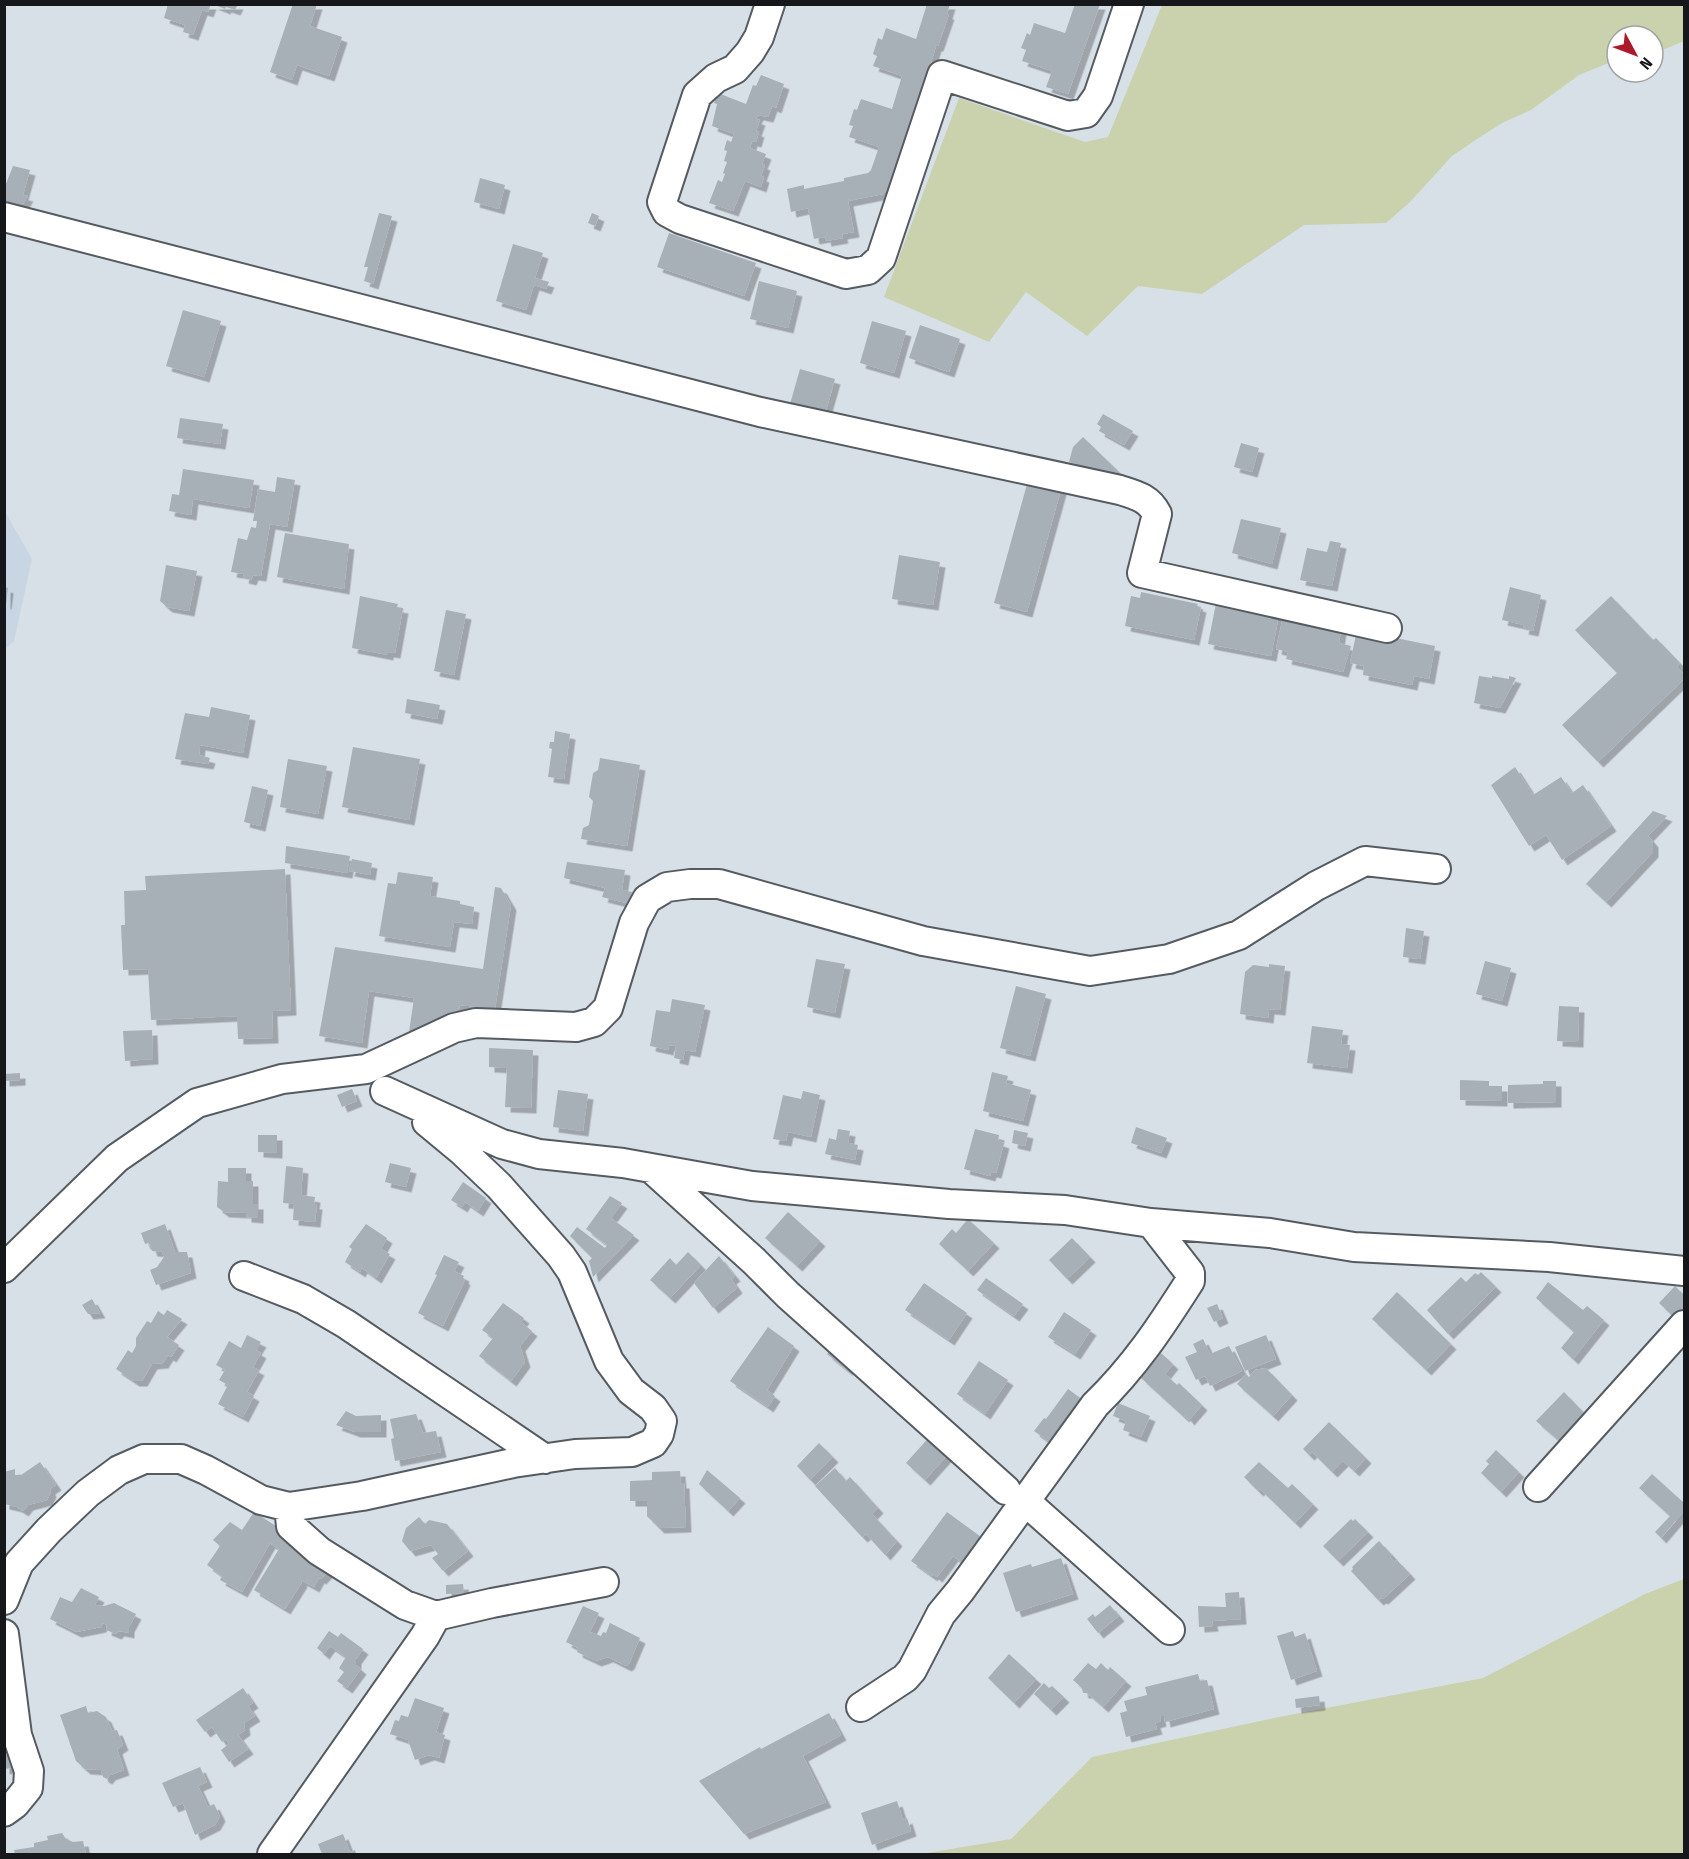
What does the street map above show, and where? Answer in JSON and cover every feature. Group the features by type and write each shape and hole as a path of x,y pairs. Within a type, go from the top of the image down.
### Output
{"street":[{"path":"770,4 759,37 750,52 735,69 716,78 697,95 662,202 667,212 680,219 846,274 868,270 881,258 942,75 1068,116 1086,113 1098,96 1130,4"},
{"path":"4,217 760,412 1120,490 1140,496 1152,505 1157,514 1142,573 1387,628"},
{"path":"4,1268 117,1158 197,1103 282,1079 366,1069 454,1028 476,1023 576,1028 594,1022 608,1008 634,923 647,899 667,887 719,884 923,941 1090,971 1169,959 1239,935 1316,886 1365,861 1437,869"},
{"path":"4,1600 19,1563 49,1530 88,1493 119,1470 144,1459 181,1459 261,1500 289,1507 362,1496 513,1463 575,1454 633,1452 653,1443 660,1434 662,1421 653,1408 631,1391 609,1361 572,1272 561,1256 499,1186 462,1151 355,1070"},
{"path":"385,1091 502,1144 539,1154 623,1163 752,1186 949,1204 1065,1210 1151,1223 1270,1233 1354,1247 1549,1257 1684,1271"},
{"path":"651,1168 754,1261 788,1295 1170,1630"},
{"path":"861,1707 905,1678 912,1670 941,1614 960,1591 1015,1496 1142,1354 1190,1281 1190,1273 1151,1223"},
{"path":"244,1276 303,1299 346,1324 545,1458"},
{"path":"1538,1487 1684,1325"},
{"path":"289,1507 291,1526 320,1551 405,1605 436,1616 604,1582"},
{"path":"272,1854 425,1636 436,1616"},
{"path":"4,1634 18,1735 29,1772 28,1788 15,1804 4,1812"}],"shaded area":[{"path":"4,510 32,559 14,641 5,649"}],"green space":[{"path":"1162,5 1684,5 1684,41 1665,49 1665,24 1605,24 1605,64 1579,75 1531,110 1502,123 1452,156 1410,202 1386,223 1304,225 1202,294 1138,286 1087,336 1026,292 989,342 884,297 959,98 1085,142 1108,137"},
{"path":"1684,1579 1684,1854 921,1854 1011,1839 1092,1757 1274,1718 1483,1678 1645,1594"}],"building":[{"path":"168,4 211,4 208,12 202,10 193,35 183,32 185,25 164,18"},
{"path":"212,4 238,4 235,10"},
{"path":"293,4 317,4 310,26 342,37 329,76 297,65 292,80 270,72"},
{"path":"927,4 950,4 947,14 949,14 938,46 936,46 915,117 912,116 890,187 883,194 848,201 854,232 842,234 843,238 826,241 825,237 814,239 808,208 791,212 787,189 804,185 804,189 844,181 844,178 868,173 871,170 879,147 849,137 853,126 849,125 854,109 857,110 861,99 892,109 902,76 873,66 877,56 873,54 878,38 882,40 886,28 916,39"},
{"path":"1075,4 1100,4 1068,94 1046,87 1052,71 1022,61 1026,50 1021,48 1027,33 1030,35 1034,23 1065,33"},
{"path":"761,75 784,84 776,108 772,106 768,117 758,115 756,119 760,120 756,131 759,132 756,142 752,141 750,148 766,154 762,164 765,165 761,176 764,177 761,187 745,181 733,211 709,203 718,180 722,182 725,174 723,173 727,162 724,161 727,151 724,150 727,140 731,142 734,134 712,126 717,104 714,103 718,93 746,104 753,85 756,86"},
{"path":"13,166 30,170 23,195 28,196 21,207 4,203 4,189"},
{"path":"480,178 505,185 499,209 474,202"},
{"path":"379,213 392,216 373,284 364,281 368,267 364,267"},
{"path":"592,213 599,216 595,226 588,223"},
{"path":"669,233 756,263 744,296 657,267"},
{"path":"513,244 543,253 535,278 549,282 546,289 534,285 526,310 496,301"},
{"path":"759,281 797,291 788,328 750,319"},
{"path":"183,310 221,321 204,377 166,366"},
{"path":"872,321 906,331 894,373 860,363"},
{"path":"920,325 960,339 949,372 909,358"},
{"path":"800,369 835,379 825,414 790,404"},
{"path":"1103,414 1133,431 1124,445 1099,431 1101,427 1097,424"},
{"path":"180,418 223,424 220,444 177,438"},
{"path":"1083,437 1117,470 1116,476 1069,462 1073,447"},
{"path":"1241,443 1259,448 1252,472 1234,467"},
{"path":"183,469 254,480 249,508 193,499 191,515 169,511 172,494 179,495"},
{"path":"277,477 295,480 287,527 270,524 261,576 253,575 251,580 243,578 244,574 231,572 238,538 247,540 251,527 256,528 257,521 253,521 258,489 275,492"},
{"path":"1029,477 1062,486 1027,612 994,603"},
{"path":"1241,519 1281,528 1272,564 1232,553"},
{"path":"285,533 349,544 344,589 277,577"},
{"path":"1330,541 1341,543 1332,586 1300,580 1307,548 1327,552"},
{"path":"899,555 940,562 933,605 892,599"},
{"path":"166,565 197,571 189,611 167,607 160,601"},
{"path":"5,587 8,588 6,604 5,604"},
{"path":"1510,587 1541,595 1533,631 1523,629 1524,625 1502,620"},
{"path":"1141,592 1198,604 1197,606 1201,607 1194,640 1125,626 1131,596 1140,598"},
{"path":"360,596 398,604 397,607 403,608 395,653 388,652 388,655 352,648"},
{"path":"1611,596 1653,640 1656,638 1680,663 1677,667 1684,674 1684,679 1598,762 1562,725 1617,673 1575,630"},
{"path":"1217,598 1280,610 1271,656 1208,644"},
{"path":"446,610 466,614 454,675 434,671"},
{"path":"1283,617 1341,629 1339,643 1351,646 1343,672 1286,659 1288,652 1276,649"},
{"path":"1357,630 1435,646 1429,679 1414,676 1412,685 1363,675 1364,666 1350,663"},
{"path":"1479,676 1516,678 1500,708 1474,703"},
{"path":"407,699 440,705 437,719 405,713"},
{"path":"211,707 250,715 243,753 200,745 199,755 210,758 208,764 175,759 185,713 209,717"},
{"path":"555,731 570,734 564,779 548,777 552,749 549,748 550,742 554,742"},
{"path":"353,747 420,759 409,820 342,807"},
{"path":"600,758 640,765 627,846 581,839 583,828 589,825 593,801 589,797 593,773 598,770"},
{"path":"288,759 327,766 318,814 280,807"},
{"path":"1515,767 1533,795 1561,777 1572,793 1583,785 1611,826 1562,860 1546,835 1529,846 1491,785"},
{"path":"252,786 268,790 260,826 244,822"},
{"path":"1653,811 1667,816 1648,836 1653,842 1653,852 1606,902 1586,884"},
{"path":"286,846 350,856 347,873 285,863"},
{"path":"352,859 372,863 370,875 349,871"},
{"path":"567,862 625,870 622,890 632,892 630,904 602,897 605,888 564,878"},
{"path":"285,869 291,1010 272,1011 273,1038 238,1039 237,1016 151,1020 148,969 123,970 121,925 125,925 124,891 146,890 145,876"},
{"path":"398,872 433,877 430,896 460,901 460,904 474,907 472,924 454,922 450,947 379,936 388,883 396,884"},
{"path":"495,887 501,888 511,905 495,1009 460,1005 459,1009 409,1032 414,998 369,991 362,1043 319,1036 335,947 483,969"},
{"path":"1406,928 1424,931 1420,959 1403,957"},
{"path":"816,959 845,964 835,1013 807,1007"},
{"path":"1485,961 1511,968 1502,1001 1476,994"},
{"path":"1269,964 1285,966 1280,1010 1269,1009 1268,1018 1240,1014 1245,972 1253,965 1269,967"},
{"path":"1016,986 1046,994 1030,1056 1000,1048"},
{"path":"672,999 705,1005 695,1052 685,1050 683,1060 674,1058 676,1046 669,1045 668,1050 650,1046 656,1010 670,1012"},
{"path":"1559,1006 1579,1007 1578,1042 1557,1041"},
{"path":"1312,1026 1343,1030 1341,1044 1350,1045 1347,1068 1307,1063"},
{"path":"152,1030 153,1059 125,1061 123,1031"},
{"path":"489,1048 533,1050 531,1108 505,1107 507,1068 489,1067"},
{"path":"992,1072 1008,1076 1006,1083 1031,1090 1023,1121 983,1111"},
{"path":"20,1073 20,1080 4,1081 4,1074"},
{"path":"1460,1080 1489,1081 1489,1086 1502,1086 1502,1101 1460,1100"},
{"path":"1543,1081 1556,1081 1556,1102 1508,1103 1508,1085 1543,1084"},
{"path":"352,1089 357,1101 342,1107 337,1095"},
{"path":"558,1090 588,1094 583,1131 553,1127"},
{"path":"803,1091 820,1095 811,1137 788,1132 786,1141 773,1139 783,1095 801,1099"},
{"path":"1136,1127 1167,1138 1161,1153 1131,1143"},
{"path":"838,1129 850,1131 848,1143 858,1145 855,1160 825,1154 829,1138 836,1140"},
{"path":"975,1129 999,1135 998,1141 1004,1143 996,1173 991,1172 990,1176 964,1169"},
{"path":"1014,1130 1028,1133 1025,1146 1012,1143"},
{"path":"258,1135 277,1135 277,1153 258,1152"},
{"path":"390,1163 411,1168 406,1187 385,1182"},
{"path":"286,1166 303,1168 301,1195 315,1197 314,1204 317,1204 315,1222 293,1220 294,1204 283,1203"},
{"path":"228,1168 246,1168 246,1181 253,1181 253,1204 258,1204 258,1218 246,1217 246,1213 224,1212 217,1207 218,1181 228,1182"},
{"path":"463,1182 486,1198 478,1211 465,1202 462,1207 451,1200"},
{"path":"610,1196 622,1203 611,1218 634,1235 593,1277 589,1261 592,1258 570,1236 577,1227 605,1248 607,1245 586,1229"},
{"path":"788,1212 820,1241 797,1266 765,1238"},
{"path":"968,1219 994,1243 968,1271 939,1244 952,1229 956,1233"},
{"path":"165,1224 175,1252 187,1252 191,1273 156,1285 150,1270 157,1267 164,1257 162,1252 152,1251 149,1243 145,1244 141,1233"},
{"path":"366,1224 387,1238 381,1249 390,1254 376,1278 362,1268 360,1272 345,1262 352,1249 349,1247"},
{"path":"1072,1238 1090,1257 1067,1279 1049,1260"},
{"path":"688,1252 701,1265 670,1298 650,1280 670,1258 676,1265"},
{"path":"444,1255 459,1262 454,1271 464,1276 465,1280 443,1326 418,1313"},
{"path":"719,1256 735,1276 731,1279 737,1288 713,1308 694,1283"},
{"path":"1481,1272 1496,1287 1448,1334 1427,1310 1461,1277 1466,1282 1475,1273 1478,1275"},
{"path":"986,1278 1023,1304 1014,1316 977,1290"},
{"path":"1548,1282 1583,1310 1587,1306 1604,1320 1573,1359 1561,1348 1574,1332 1536,1298"},
{"path":"924,1283 967,1313 949,1340 905,1310"},
{"path":"1675,1286 1684,1295 1684,1318 1680,1323 1659,1303"},
{"path":"1397,1292 1451,1344 1426,1370 1372,1319"},
{"path":"92,1299 100,1313 88,1314 82,1305"},
{"path":"503,1303 524,1318 521,1322 532,1331 520,1346 525,1362 511,1381 479,1356 493,1338 482,1330"},
{"path":"1217,1304 1223,1318 1214,1322 1207,1308"},
{"path":"167,1310 182,1319 167,1337 179,1345 171,1357 168,1355 163,1363 152,1364 142,1381 134,1381 116,1369 128,1350 132,1353 136,1346 136,1338 147,1321 151,1323 158,1311 164,1315"},
{"path":"1064,1312 1091,1330 1075,1354 1048,1337"},
{"path":"768,1327 794,1346 767,1390 775,1396 768,1407 730,1381"},
{"path":"247,1335 261,1342 256,1350 261,1353 253,1367 259,1370 247,1392 254,1396 243,1417 218,1404 228,1385 219,1380 225,1370 216,1365 229,1341 241,1348"},
{"path":"1266,1335 1276,1359 1245,1371 1235,1347"},
{"path":"1203,1339 1210,1354 1229,1346 1242,1371 1210,1386 1205,1376 1196,1380 1185,1357 1197,1352 1193,1344"},
{"path":"835,1345 854,1362 847,1370 827,1354"},
{"path":"1161,1353 1173,1364 1165,1374 1177,1385 1179,1383 1202,1405 1189,1420 1141,1378"},
{"path":"979,1361 1008,1380 985,1414 957,1394"},
{"path":"1266,1368 1292,1395 1273,1416 1237,1384 1246,1374 1249,1377 1255,1370"},
{"path":"1068,1389 1083,1400 1052,1444 1034,1431"},
{"path":"1564,1392 1589,1418 1564,1445 1536,1421"},
{"path":"1118,1403 1150,1416 1141,1437 1123,1430 1126,1421 1113,1416"},
{"path":"346,1411 356,1416 381,1415 381,1432 355,1432 336,1425"},
{"path":"416,1414 423,1433 436,1431 441,1452 395,1461 390,1419"},
{"path":"1329,1422 1366,1458 1354,1471 1343,1461 1332,1472 1312,1452 1309,1455 1303,1449"},
{"path":"932,1434 951,1451 925,1480 906,1463"},
{"path":"819,1443 833,1457 810,1480 797,1466"},
{"path":"1496,1450 1519,1472 1501,1492 1481,1473 1489,1464 1486,1461"},
{"path":"40,1462 56,1485 50,1489 47,1500 28,1505 23,1511 4,1504 4,1472 15,1469 15,1475 21,1475"},
{"path":"1259,1462 1288,1488 1292,1484 1313,1504 1295,1523 1260,1489 1258,1491 1244,1477"},
{"path":"835,1468 846,1481 850,1477 878,1508 872,1514 897,1541 885,1555 866,1534 862,1537 815,1486"},
{"path":"707,1470 740,1498 728,1511 699,1484"},
{"path":"680,1471 681,1483 684,1483 686,1527 659,1528 647,1516 647,1501 630,1501 630,1481 652,1480 652,1472"},
{"path":"1652,1474 1684,1503 1684,1511 1661,1538 1655,1532 1670,1516 1639,1488"},
{"path":"254,1512 290,1535 286,1542 331,1568 321,1579 319,1578 314,1587 301,1580 302,1582 285,1609 254,1590 279,1549 270,1543 242,1592 220,1580 222,1576 207,1565 220,1546 213,1540 230,1522 242,1530"},
{"path":"947,1512 988,1542 969,1568 953,1556 937,1577 911,1561"},
{"path":"419,1517 425,1524 429,1520 447,1524 468,1551 443,1571 432,1558 438,1554 431,1545 410,1551 402,1541 406,1528"},
{"path":"1351,1519 1353,1521 1355,1519 1368,1532 1338,1561 1323,1546"},
{"path":"1379,1541 1392,1555 1390,1557 1394,1562 1397,1560 1410,1574 1383,1599 1378,1600 1351,1571 1352,1567"},
{"path":"1061,1558 1073,1594 1016,1612 1003,1573"},
{"path":"463,1584 464,1593 446,1594 446,1585"},
{"path":"81,1588 99,1597 95,1605 104,1606 114,1603 136,1614 129,1627 129,1633 119,1631 116,1634 106,1630 107,1625 103,1623 101,1627 76,1632 50,1619 60,1597 72,1602"},
{"path":"1239,1592 1241,1619 1212,1621 1213,1626 1199,1627 1198,1606 1226,1607 1225,1593"},
{"path":"1110,1605 1119,1616 1098,1633 1087,1619 1093,1614 1095,1617"},
{"path":"583,1606 599,1613 590,1632 601,1636 603,1632 606,1633 610,1623 640,1638 629,1664 626,1666 608,1657 596,1661 577,1652 578,1648 566,1642"},
{"path":"329,1631 338,1637 341,1633 363,1649 356,1659 356,1665 361,1669 347,1688 337,1681 344,1672 339,1668 346,1657 330,1646 324,1654 317,1648"},
{"path":"1293,1631 1295,1637 1305,1633 1317,1671 1291,1680 1277,1636"},
{"path":"1009,1654 1036,1679 1014,1703 988,1678"},
{"path":"1088,1663 1096,1669 1101,1663 1108,1670 1110,1667 1126,1681 1103,1707 1087,1693 1083,1693 1082,1688 1073,1680"},
{"path":"1198,1674 1200,1681 1207,1680 1214,1709 1165,1722 1164,1716 1160,1716 1161,1721 1155,1723 1157,1729 1126,1737 1120,1713 1127,1711 1124,1701 1147,1695 1145,1687"},
{"path":"1044,1683 1049,1688 1052,1686 1064,1697 1051,1710 1034,1694"},
{"path":"243,1688 253,1703 248,1706 255,1716 244,1723 245,1730 238,1735 248,1749 229,1762 221,1750 229,1744 226,1739 222,1742 212,1727 205,1732 196,1720"},
{"path":"1319,1696 1320,1705 1296,1708 1295,1699"},
{"path":"415,1698 444,1708 436,1732 445,1735 439,1758 429,1755 415,1760 408,1740 390,1734 395,1720 399,1721 401,1715 408,1717"},
{"path":"86,1706 88,1713 97,1711 106,1717 112,1731 117,1730 123,1745 117,1749 124,1770 110,1775 107,1779 103,1777 101,1770 85,1769 76,1761 60,1715"},
{"path":"829,1713 841,1735 803,1756 826,1802 744,1834 699,1781 760,1747 761,1749"},
{"path":"20,1749 21,1767 4,1769 4,1751"},
{"path":"200,1767 207,1782 198,1786 208,1807 214,1804 220,1816 215,1825 195,1835 183,1803 173,1807 162,1783"},
{"path":"897,1801 903,1820 907,1818 911,1831 872,1845 861,1813"},
{"path":"62,1833 66,1839 73,1842 83,1841 86,1854 15,1854 14,1850 34,1847 34,1843 48,1840 47,1836"},
{"path":"343,1834 350,1852 355,1850 356,1854 322,1854 318,1844"}]}
